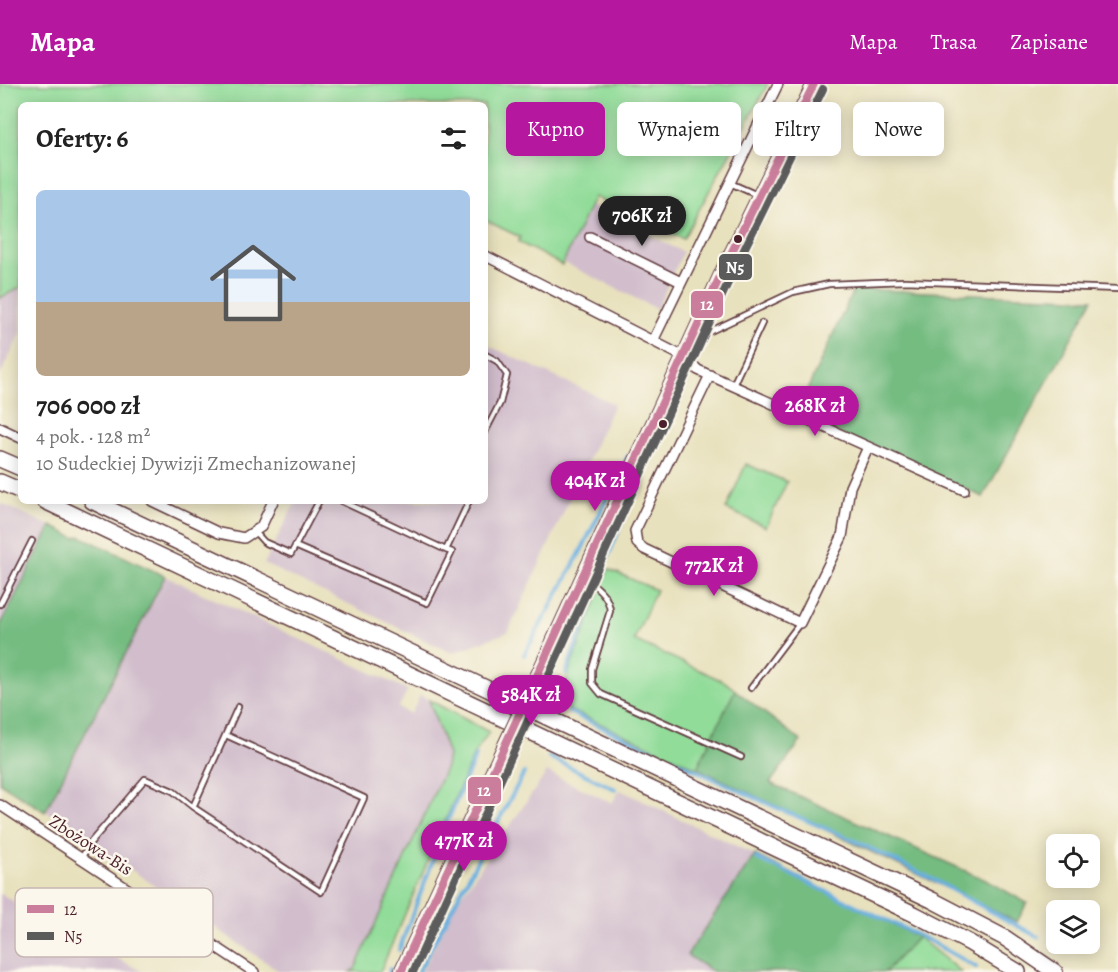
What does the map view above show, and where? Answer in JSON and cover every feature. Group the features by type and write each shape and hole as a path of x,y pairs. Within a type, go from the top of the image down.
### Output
{"main road":[{"path":"0,459 18,467"},
{"path":"0,482 18,490"},
{"path":"51,504 914,914 970,943 1018,972"},
{"path":"98,504 932,900 1005,938 1055,972"}],"street":[{"path":"652,341 778,84"},
{"path":"401,972 691,341 814,84"},
{"path":"590,237 681,282"},
{"path":"488,257 684,357 698,370 964,490"},
{"path":"710,375 635,531 635,537 644,549 800,623 842,537 850,487 868,447"},
{"path":"0,428 18,437"},
{"path":"159,504 234,538 244,538 261,527 272,504"},
{"name":"Zbożowa-Bis","path":"0,805 127,888"},
{"name":"Zbożowa-Bis","path":"213,945 254,972"}],"lane":[{"path":"730,183 759,196"},
{"path":"691,341 793,292 829,284 905,280 1118,289"},
{"path":"733,385 762,323"},
{"path":"488,356 497,362 507,375 500,403 488,426"},
{"path":"255,532 264,542 291,554 317,504"},
{"path":"295,546 427,603 452,552 347,504"},
{"path":"446,550 468,504"},
{"path":"0,604 32,542"},
{"path":"582,577 602,593 609,603 610,611 592,669 592,683 601,694 741,757"},
{"path":"751,688 800,623"},
{"path":"193,807 238,707"},
{"path":"81,858 90,843 145,779 173,791 193,807 321,892 364,798 226,735"}],"shaded area":[{"path":"589,205 683,252 657,309 563,262"},
{"path":"18,289 18,339 0,375 0,298"},
{"path":"488,345 614,404 508,632 452,653 264,564 294,504 488,504"},
{"path":"0,503 51,526 0,626"},
{"path":"165,576 408,690 398,708 411,714 420,695 429,700 448,755 446,767 355,969 350,972 280,972 213,926 213,888 158,888 46,811"},
{"path":"547,772 612,803 620,790 755,855 687,955 713,972 422,972 457,902"},
{"path":"0,893 15,902 15,957 115,957 143,972 0,972"}],"green space":[{"path":"0,84 768,84 758,102 753,102 753,111 741,133 741,102 617,102 617,156 729,156 683,239 594,197 562,265 518,242 520,237 488,221 488,102 18,102 18,289 0,298"},
{"path":"854,289 1093,299 983,497 796,414"},
{"path":"746,464 787,482 766,527 726,509"},
{"path":"51,526 75,538 80,536 165,576 45,812 0,783 0,626"},
{"path":"608,569 656,590 634,640 725,682 735,690 697,768 557,704"},
{"path":"735,690 801,741 770,783 988,881 1027,903 1017,922 697,768"},
{"path":"429,700 489,732 474,754 380,972 350,972 355,969 446,767 448,755"},
{"path":"755,855 918,937 885,972 713,972 687,955"},
{"path":"918,937 961,972 885,972"}],"waterway":[{"path":"524,655 581,551 628,456"},
{"path":"601,574 646,463"},
{"path":"566,673 593,600"},
{"path":"569,712 786,812 851,839 932,879 1038,937"},
{"path":"399,950 448,820 476,755"},
{"path":"549,757 615,789"},
{"path":"418,972 524,773"},
{"path":"756,858 928,940 976,967"}],"transit line":[{"name":"12","path":"401,972 723,270 814,84"},
{"name":"N5","path":"413,972 732,274 823,89"}]}
